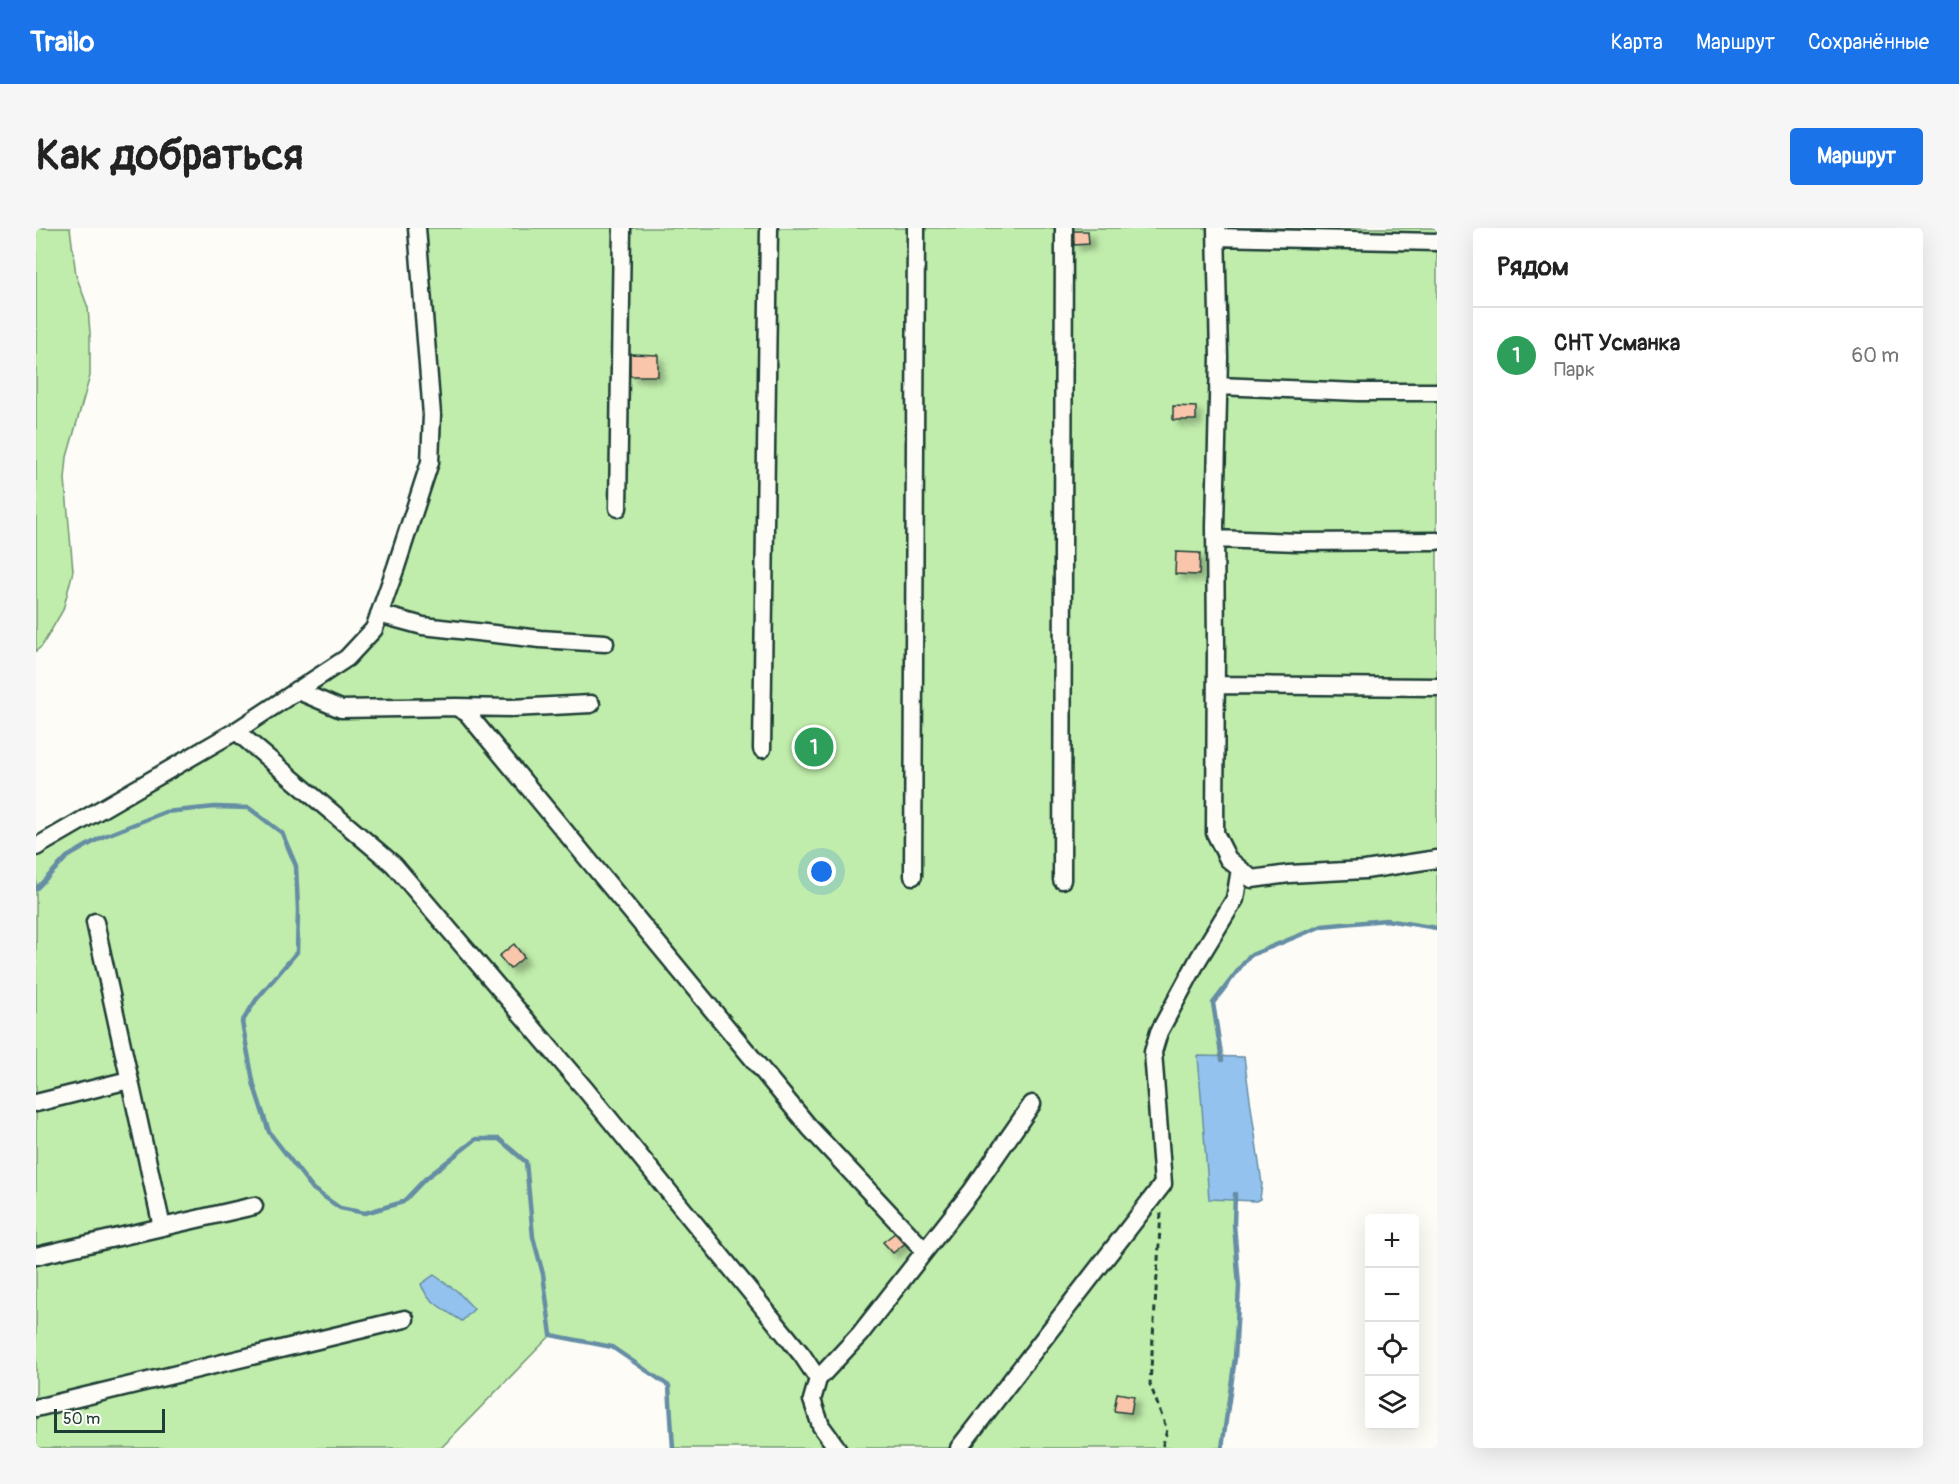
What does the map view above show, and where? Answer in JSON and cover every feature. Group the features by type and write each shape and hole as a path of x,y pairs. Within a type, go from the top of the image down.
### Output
{"street":[{"path":"36,846 236,731 347,658 374,629 430,462 432,415 417,228"},
{"path":"618,508 622,228"},
{"path":"762,749 769,228"},
{"path":"914,876 916,228"},
{"path":"1062,880 1064,228"},
{"path":"1437,242 1216,233 1218,386 1215,539 1215,833 1228,859 1252,879 1289,874 1365,870 1437,859"},
{"path":"1218,386 1358,392 1437,392"},
{"path":"1215,539 1298,542 1437,540"},
{"path":"379,614 423,626 540,639 605,643"},
{"path":"1216,685 1437,687"},
{"path":"296,690 341,709 512,708 591,704"},
{"path":"456,707 467,713 549,810 810,1128 924,1250"},
{"path":"236,731 393,865 585,1089 802,1355 818,1379"},
{"path":"959,1448 1163,1184 1153,1052 1159,1032 1199,958 1235,899 1240,869"},
{"path":"94,922 162,1227"},
{"path":"36,1103 129,1080"},
{"path":"837,1448 821,1426 812,1400 818,1379 860,1334 971,1192 1032,1104"},
{"path":"36,1256 254,1206"},
{"path":"36,1408 405,1319"}],"path":[{"path":"1162,1448 1167,1430 1150,1384 1163,1184"}],"green space":[{"path":"36,228 70,228 76,275 88,308 90,376 67,457 65,479 73,571 63,610 42,646 36,651"},
{"path":"414,228 1437,228 1437,928 1386,920 1322,926 1249,956 1213,1003 1227,1093 1235,1192 1234,1224 1239,1286 1235,1358 1222,1448 673,1448 668,1386 612,1347 551,1335 441,1448 36,1448 36,839 345,655 370,626 425,462 427,415"}],"water":[{"path":"1198,1056 1244,1057 1262,1184 1260,1199 1256,1201 1209,1199"},
{"path":"434,1275 457,1291 474,1309 462,1321 438,1306 424,1290 421,1284"}],"building":[{"path":"1073,231 1088,231 1089,244 1074,245"},
{"path":"630,354 658,355 658,376 630,376"},
{"path":"1173,406 1196,407 1196,420 1173,420"},
{"path":"1176,552 1200,553 1199,575 1175,574"},
{"path":"514,944 524,957 510,969 499,956"},
{"path":"899,1230 908,1241 893,1253 883,1242"},
{"path":"1117,1393 1134,1396 1131,1413 1114,1411"}],"waterway":[{"path":"36,889 67,857 102,837 165,812 215,807 249,808 282,833 296,866 297,952 256,1000 242,1022 254,1086 269,1132 313,1189 340,1208 365,1213 403,1202 425,1179 476,1139 499,1139 526,1162 533,1237 543,1274 551,1335 612,1347 669,1386 673,1448"},
{"path":"1222,1060 1213,1003 1249,956 1322,926 1386,920 1437,928"},
{"path":"1222,1448 1235,1358 1239,1286 1234,1224 1235,1194"}],"place":[{"name":"СНТ Усманка","path":"814,747"}]}
